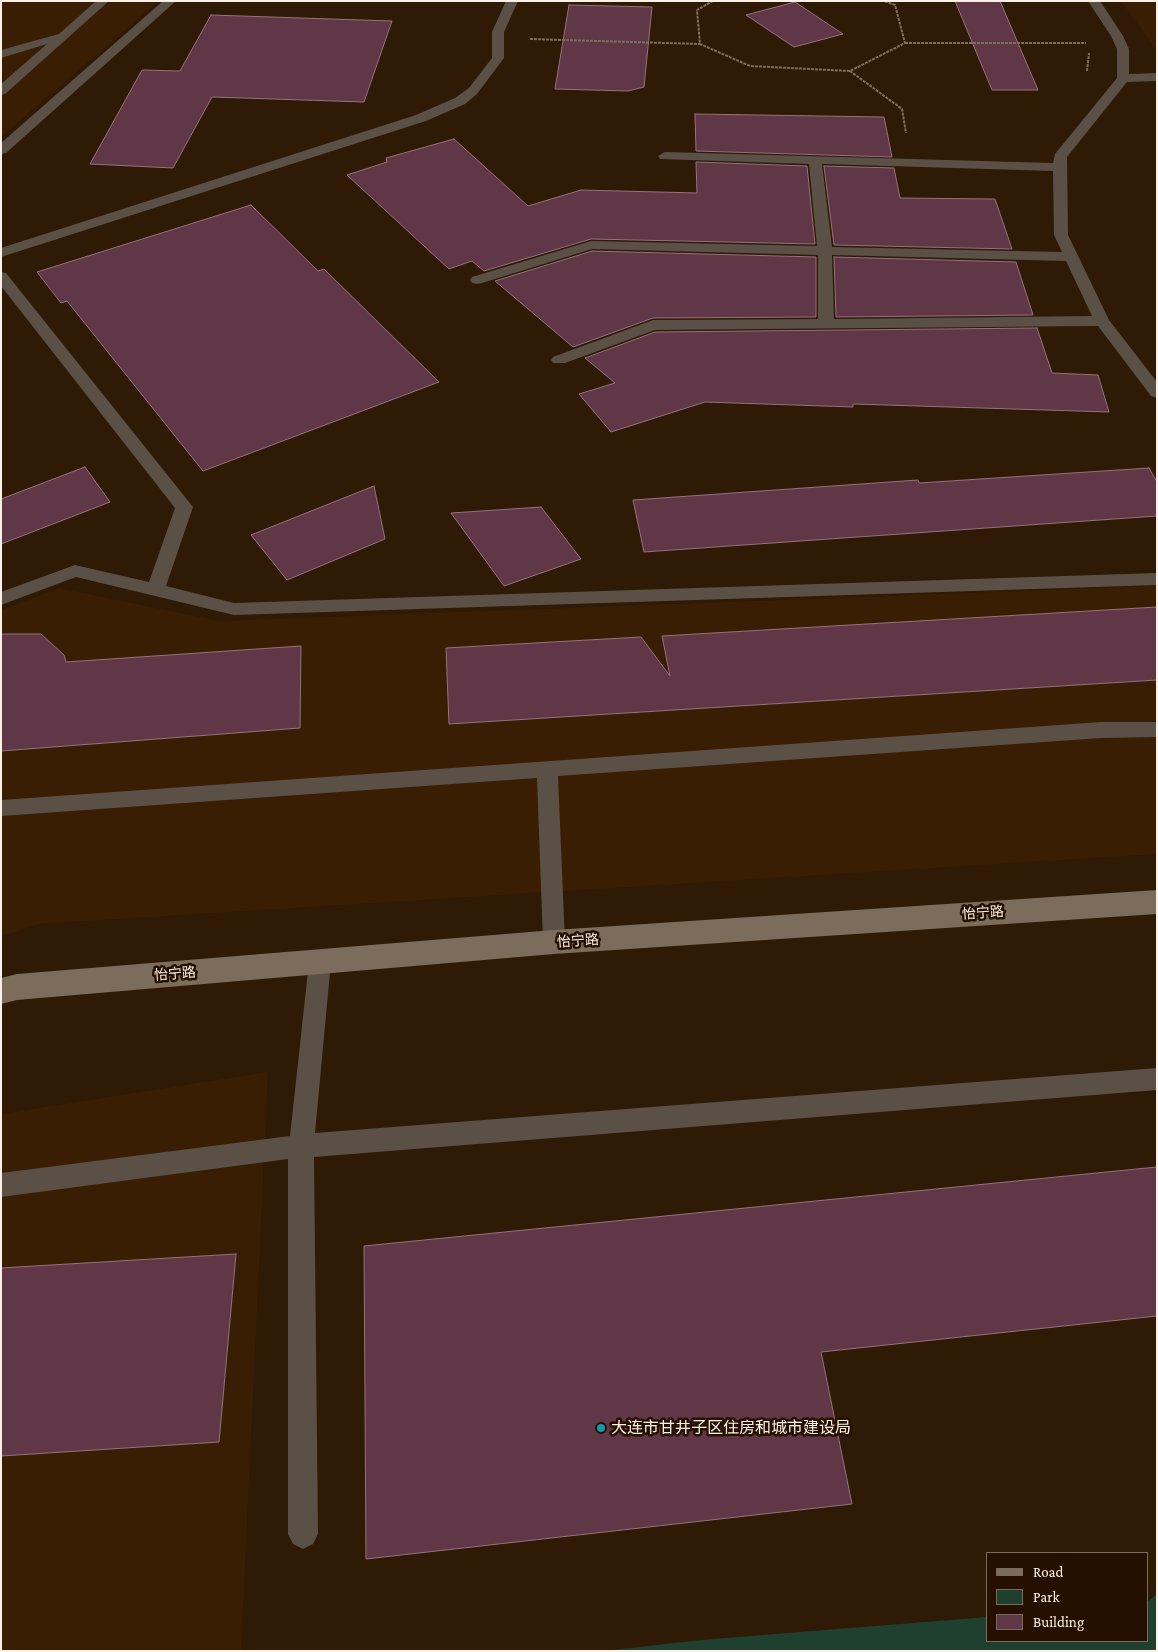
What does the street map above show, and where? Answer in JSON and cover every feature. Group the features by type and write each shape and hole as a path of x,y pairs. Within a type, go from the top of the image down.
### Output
{"street":[{"name":"怡宁路","path":"1,991 17,988 554,942 1157,902"}],"lane":[{"path":"1,91 103,1"},
{"path":"1,150 170,1"},
{"path":"1,253 421,118 460,102 473,91 498,58 498,32 512,1"},
{"path":"1094,1 1117,36 1123,49 1123,78 1060,157 1061,235 1102,321 1157,393"},
{"path":"1,54 65,35"},
{"path":"1123,78 1157,78"},
{"path":"665,156 1060,167"},
{"path":"815,160 825,251 826,323"},
{"path":"477,280 591,245 1072,257"},
{"path":"1,276 184,507 155,590"},
{"path":"558,360 653,325 1102,321"},
{"path":"1,599 76,571 234,609 1157,579"},
{"path":"1,808 1101,730 1157,729"},
{"path":"547,769 554,942"},
{"path":"303,1534 301,1146 320,962"},
{"path":"1,1185 301,1146 1157,1078"}],"path":[{"path":"700,44 697,10 713,1"},
{"path":"884,1 895,5 905,43"},
{"path":"521,39 700,44 750,66 850,71 905,43 1089,44"},
{"path":"1084,77 1088,69 1089,52"},
{"path":"850,71 902,110 912,163"}],"shaded area":[{"path":"1,1 159,1 1,137"},
{"path":"1121,1 1157,1 1157,51"},
{"path":"1157,586 1157,854 38,924 1,937 1,610 59,588 219,621"},
{"path":"268,1072 241,1651 1,1651 1,1114"}],"green space":[{"path":"1157,1594 1157,1651 604,1651 701,1640 986,1617 986,1642 1148,1642 1148,1601"}],"building":[{"path":"955,1 1000,1 1038,90 992,90"},
{"path":"795,2 843,34 794,47 746,15"},
{"path":"569,5 652,7 644,87 628,91 555,89"},
{"path":"211,15 392,21 364,102 212,97 173,168 90,164 142,70 180,71"},
{"path":"695,114 884,117 892,157 696,151"},
{"path":"454,139 528,206 581,190 697,193 696,162 807,166 815,244 591,239 484,271 472,261 449,269 347,175 387,162 386,158"},
{"path":"824,166 894,168 900,198 995,199 1012,249 834,245"},
{"path":"251,205 318,271 324,269 439,382 203,471 67,301 61,303 37,272"},
{"path":"592,251 816,257 816,317 653,318 573,347 495,281"},
{"path":"834,257 1016,262 1033,315 836,317"},
{"path":"1037,328 1052,373 1098,375 1109,412 853,404 853,407 705,402 611,432 579,394 615,383 585,358 655,332"},
{"path":"85,467 110,502 1,544 1,499"},
{"path":"1149,468 1157,482 1157,516 644,552 633,500 918,480 919,483"},
{"path":"374,486 385,539 287,580 251,535"},
{"path":"541,507 581,559 504,586 451,513"},
{"path":"1157,607 1157,680 449,724 446,648 641,637 670,676 662,636"},
{"path":"1,634 41,634 64,655 66,662 301,646 300,728 1,751"},
{"name":"大连市甘井子区住房和城市建设局","path":"1157,1167 1157,1316 821,1352 852,1504 366,1559 364,1246"},
{"path":"236,1254 219,1442 1,1456 1,1268"}],"place":[{"name":"大连市甘井子区住房和城市建设局","path":"601,1428"}]}
